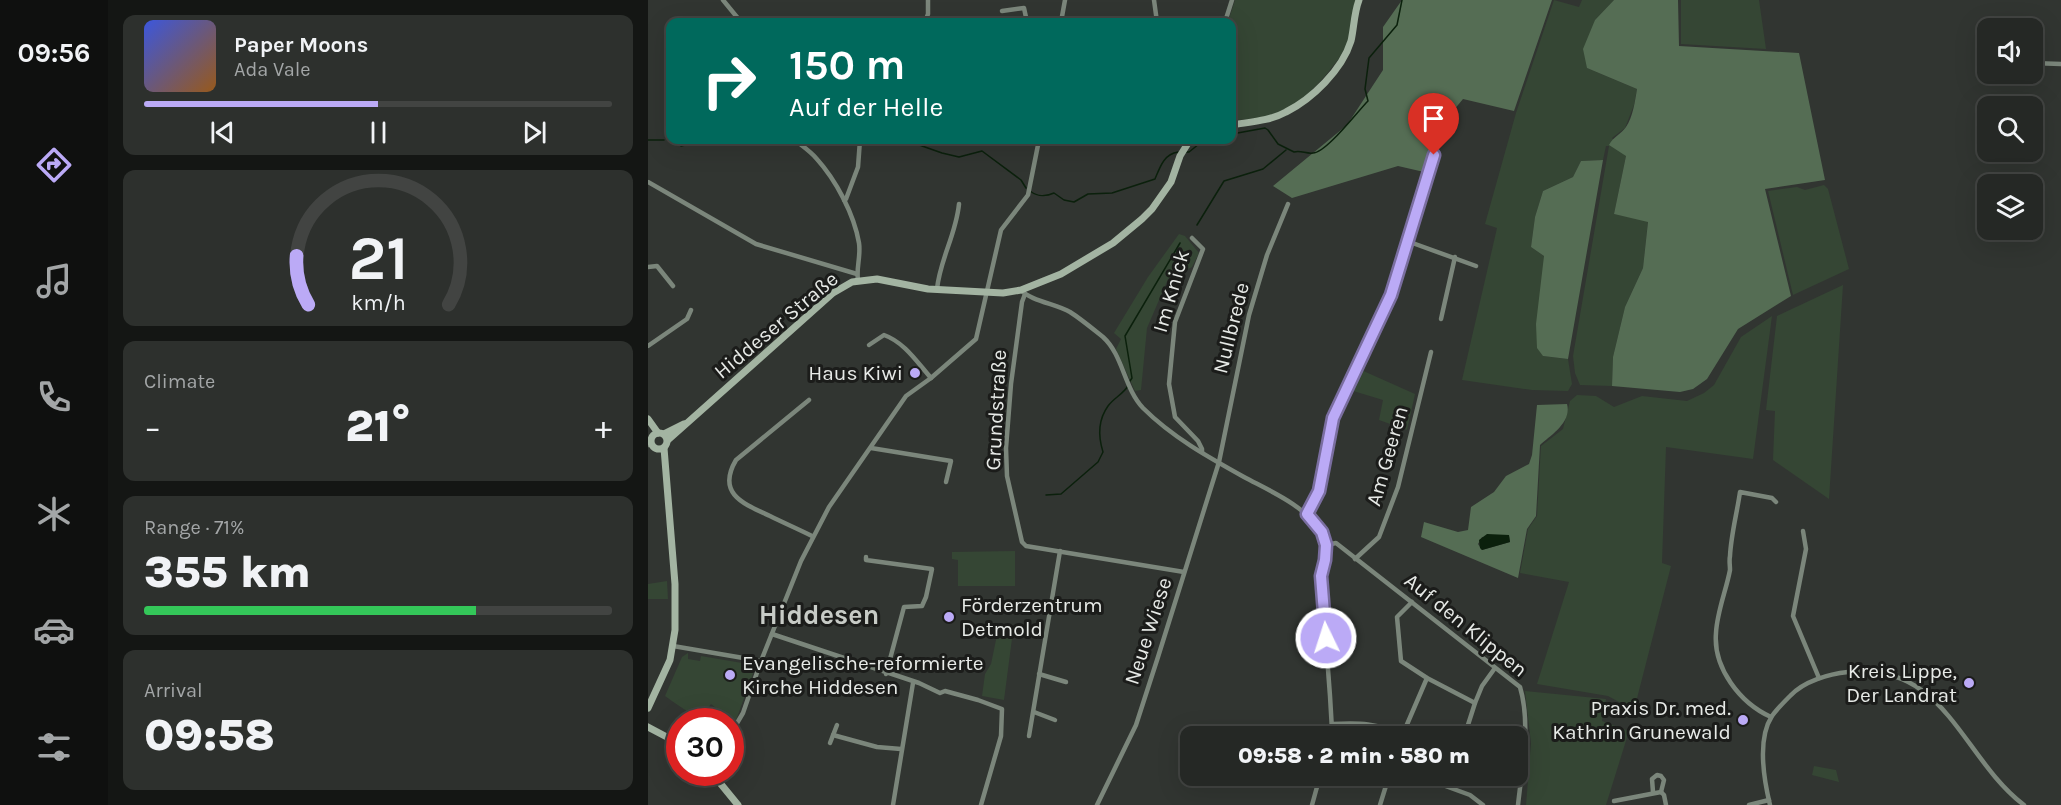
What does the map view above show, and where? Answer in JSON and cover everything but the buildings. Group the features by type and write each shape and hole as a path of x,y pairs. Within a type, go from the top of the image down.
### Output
{"main road":[{"path":"1236,123 1260,121 1285,113 1309,97 1333,73 1351,41 1359,0"},
{"name":"Hiddeser Straße","path":"657,440 686,422 833,293 858,277 937,289 1003,294 1023,292 1069,270 1113,243 1152,209 1171,182 1187,144"},
{"path":"648,419 657,440 667,483 676,596 673,646 666,670 648,708"},
{"path":"648,727 666,737"},
{"path":"722,786 738,805"}],"street":[{"path":"723,0 738,18"},
{"path":"926,18 928,0"},
{"path":"1062,18 1065,0"},
{"path":"1154,0 1156,18"},
{"path":"1226,18 1232,0"},
{"path":"1002,11 1024,8 1026,18"},
{"path":"2043,63 2061,64"},
{"path":"1307,514 1319,491 1333,418 1391,295 1442,130"},
{"path":"648,182 756,244 858,277 860,247 858,236 844,200 815,157 800,144"},
{"path":"844,200 858,167 860,144"},
{"path":"744,710 761,661 812,536 830,507 906,396 931,378 976,339 1001,231 1028,195 1038,144"},
{"path":"937,289 941,264 957,223 959,204"},
{"name":"Nullbrede","path":"1219,462 1249,315 1267,255 1288,204"},
{"name":"Im Knick","path":"1192,238 1203,249 1175,321 1169,384 1175,417 1198,441 1202,452"},
{"path":"1407,241 1476,266"},
{"path":"1441,319 1455,257"},
{"path":"648,267 657,266 674,286"},
{"path":"1023,292 1070,313 1111,345 1142,407 1172,434 1307,514 1322,532 1326,545 1321,576 1332,724 1360,723 1377,726"},
{"name":"Grundstraße","path":"1023,292 1011,384 1006,448 1007,476 1022,542 1026,546 1184,572"},
{"path":"648,346 687,319 691,310"},
{"path":"869,345 884,335 894,338 931,378"},
{"name":"Am Geeren","path":"1355,559 1379,537 1398,488 1431,352"},
{"path":"809,400 736,460 730,470 730,478 732,490 740,502 812,536"},
{"path":"871,447 951,461 946,482"},
{"name":"Neue Wiese","path":"1097,805 1136,725 1219,462"},
{"path":"1771,717 1762,713 1743,697 1728,680 1719,661 1716,634 1730,568 1740,492 1772,498 1776,502"},
{"path":"1803,531 1806,549 1793,616 1819,678"},
{"name":"Auf den Klippen","path":"1326,545 1336,543 1517,683 1521,691 1524,742 1518,805"},
{"path":"1029,736 1060,551"},
{"path":"866,556 866,560 932,569 922,606 904,607 886,674"},
{"path":"1412,602 1397,617 1401,660 1427,678 1475,703"},
{"path":"772,634 932,688 940,693 951,693 1002,709 1001,736 981,805"},
{"path":"673,646 761,661"},
{"path":"1468,726 1482,686 1495,668"},
{"path":"1749,805 1769,803 1763,754 1771,717 1794,692 1819,678 1862,670 1903,679 1918,687 1950,716 1993,774 2024,805"},
{"path":"1039,674 1066,682"},
{"path":"1405,726 1427,678"},
{"path":"893,805 913,682"},
{"path":"1034,711 1055,720"},
{"path":"830,743 837,725"},
{"path":"833,735 877,747 901,749"},
{"path":"1653,792 1652,779 1657,775 1661,776 1664,781 1661,792"},
{"path":"1312,805 1317,786"},
{"path":"1380,805 1386,786"},
{"path":"1445,786 1470,795 1483,805"},
{"path":"1614,801 1661,792"},
{"path":"1661,792 1666,805"}],"shaded area":[{"path":"1235,0 1357,0 1346,46 1325,76 1305,96 1286,109 1250,119 1236,120 1236,18 1229,18"},
{"path":"1402,0 1552,0 1514,111 1463,99 1439,128 1424,172 1398,166 1292,198 1273,186 1347,125 1383,70 1383,27"},
{"path":"1554,0 1579,7 1582,0 1614,0 1595,20 1587,68 1637,89 1634,105 1625,128 1612,138 1626,156 1614,214 1648,221 1643,268 1625,307 1613,357 1612,386 1580,385 1575,373 1573,356 1609,146 1606,146 1603,160 1581,161 1573,177 1543,191 1535,217 1531,247 1544,256 1543,356 1568,359 1572,384 1568,391 1532,390 1462,380 1497,228 1485,224 1516,113"},
{"path":"1614,0 1678,0 1679,46 1799,53 1825,180 1765,189 1791,296 1738,329 1707,379 1693,389 1680,392 1612,386 1613,357 1625,307 1643,268 1648,222 1614,214 1626,156 1609,145 1628,123 1637,89 1587,68 1583,49 1595,20"},
{"path":"1681,0 1759,0 1766,49 1681,44"},
{"path":"1603,160 1568,359 1543,356 1537,348 1536,324 1544,256 1531,247 1535,217 1543,191 1573,177 1581,161"},
{"path":"1824,185 1828,189 1849,269 1793,295 1768,191 1797,187 1805,190"},
{"path":"1179,234 1185,236 1199,253 1192,267 1168,279 1147,328 1141,390 1135,391 1116,349 1121,339 1114,333 1148,277"},
{"path":"1843,285 1829,499 1773,460 1775,411 1766,410 1777,316"},
{"path":"1772,316 1753,459 1666,447 1662,563 1671,566 1634,710 1608,696 1537,684 1569,582 1520,573 1528,529 1537,516 1541,446 1563,429 1570,401 1577,395 1596,396 1614,407 1642,396 1687,401 1704,393 1714,385 1741,337"},
{"path":"1359,369 1415,394 1407,430 1379,420 1383,400 1350,390"},
{"path":"1567,404 1568,411 1560,428 1540,445 1536,516 1527,529 1518,578 1421,537 1424,522 1458,532 1468,530 1471,507 1494,492 1506,476 1529,464 1537,405","holes":["1509,536 1510,542 1482,550 1478,544 1482,537"]},
{"path":"1487,534 1509,535 1510,542 1482,550 1479,540"},
{"path":"1015,551 1015,586 958,586 958,560 952,559 952,552"},
{"path":"667,581 668,599 648,599 648,584"},
{"path":"1007,629 1013,631 1004,700 982,696 985,674 991,664 997,635"},
{"path":"688,653 688,659 700,661 701,656 754,665 755,668 740,708 716,708 711,704 708,708 683,708 665,696 682,657"},
{"path":"1525,691 1606,699 1602,721 1629,731 1606,805 1526,805 1531,743"},
{"path":"1814,766 1836,770 1839,782 1812,775"}],"waterway":[{"path":"1236,133 1265,128 1278,144 1294,152 1313,153 1326,146 1368,101 1365,89 1369,58 1397,25 1402,0"},
{"path":"648,140 664,140"},
{"path":"681,146 689,144"},
{"path":"916,144 959,157 982,151 1021,180 1026,188"},
{"path":"1186,152 1199,144"},
{"path":"1197,225 1224,181 1263,169 1286,150"},
{"path":"1030,191 1042,196 1054,193 1064,200 1074,202 1088,194 1112,193 1155,179 1166,158 1178,152"},
{"path":"1130,381 1132,378 1125,336 1180,243"},
{"path":"1046,495 1061,494 1098,462 1103,452 1100,440 1102,417 1108,406 1128,386"}],"place":[{"name":"Haus Kiwi","path":"915,373"},
{"name":"Förderzentrum Detmold","path":"949,617"},
{"name":"Evangelische-reformierte Kirche Hiddesen","path":"730,675"},
{"name":"Kreis Lippe, Der Landrat","path":"1969,683"},
{"name":"Praxis Dr. med. Kathrin Grunewald","path":"1743,720"}],"district":[{"name":"Hiddesen","path":"819,615"}],"route":[{"path":"1326,638 1321,576 1326,545 1322,532 1307,514 1319,491 1333,418 1391,295 1434,155"}]}
